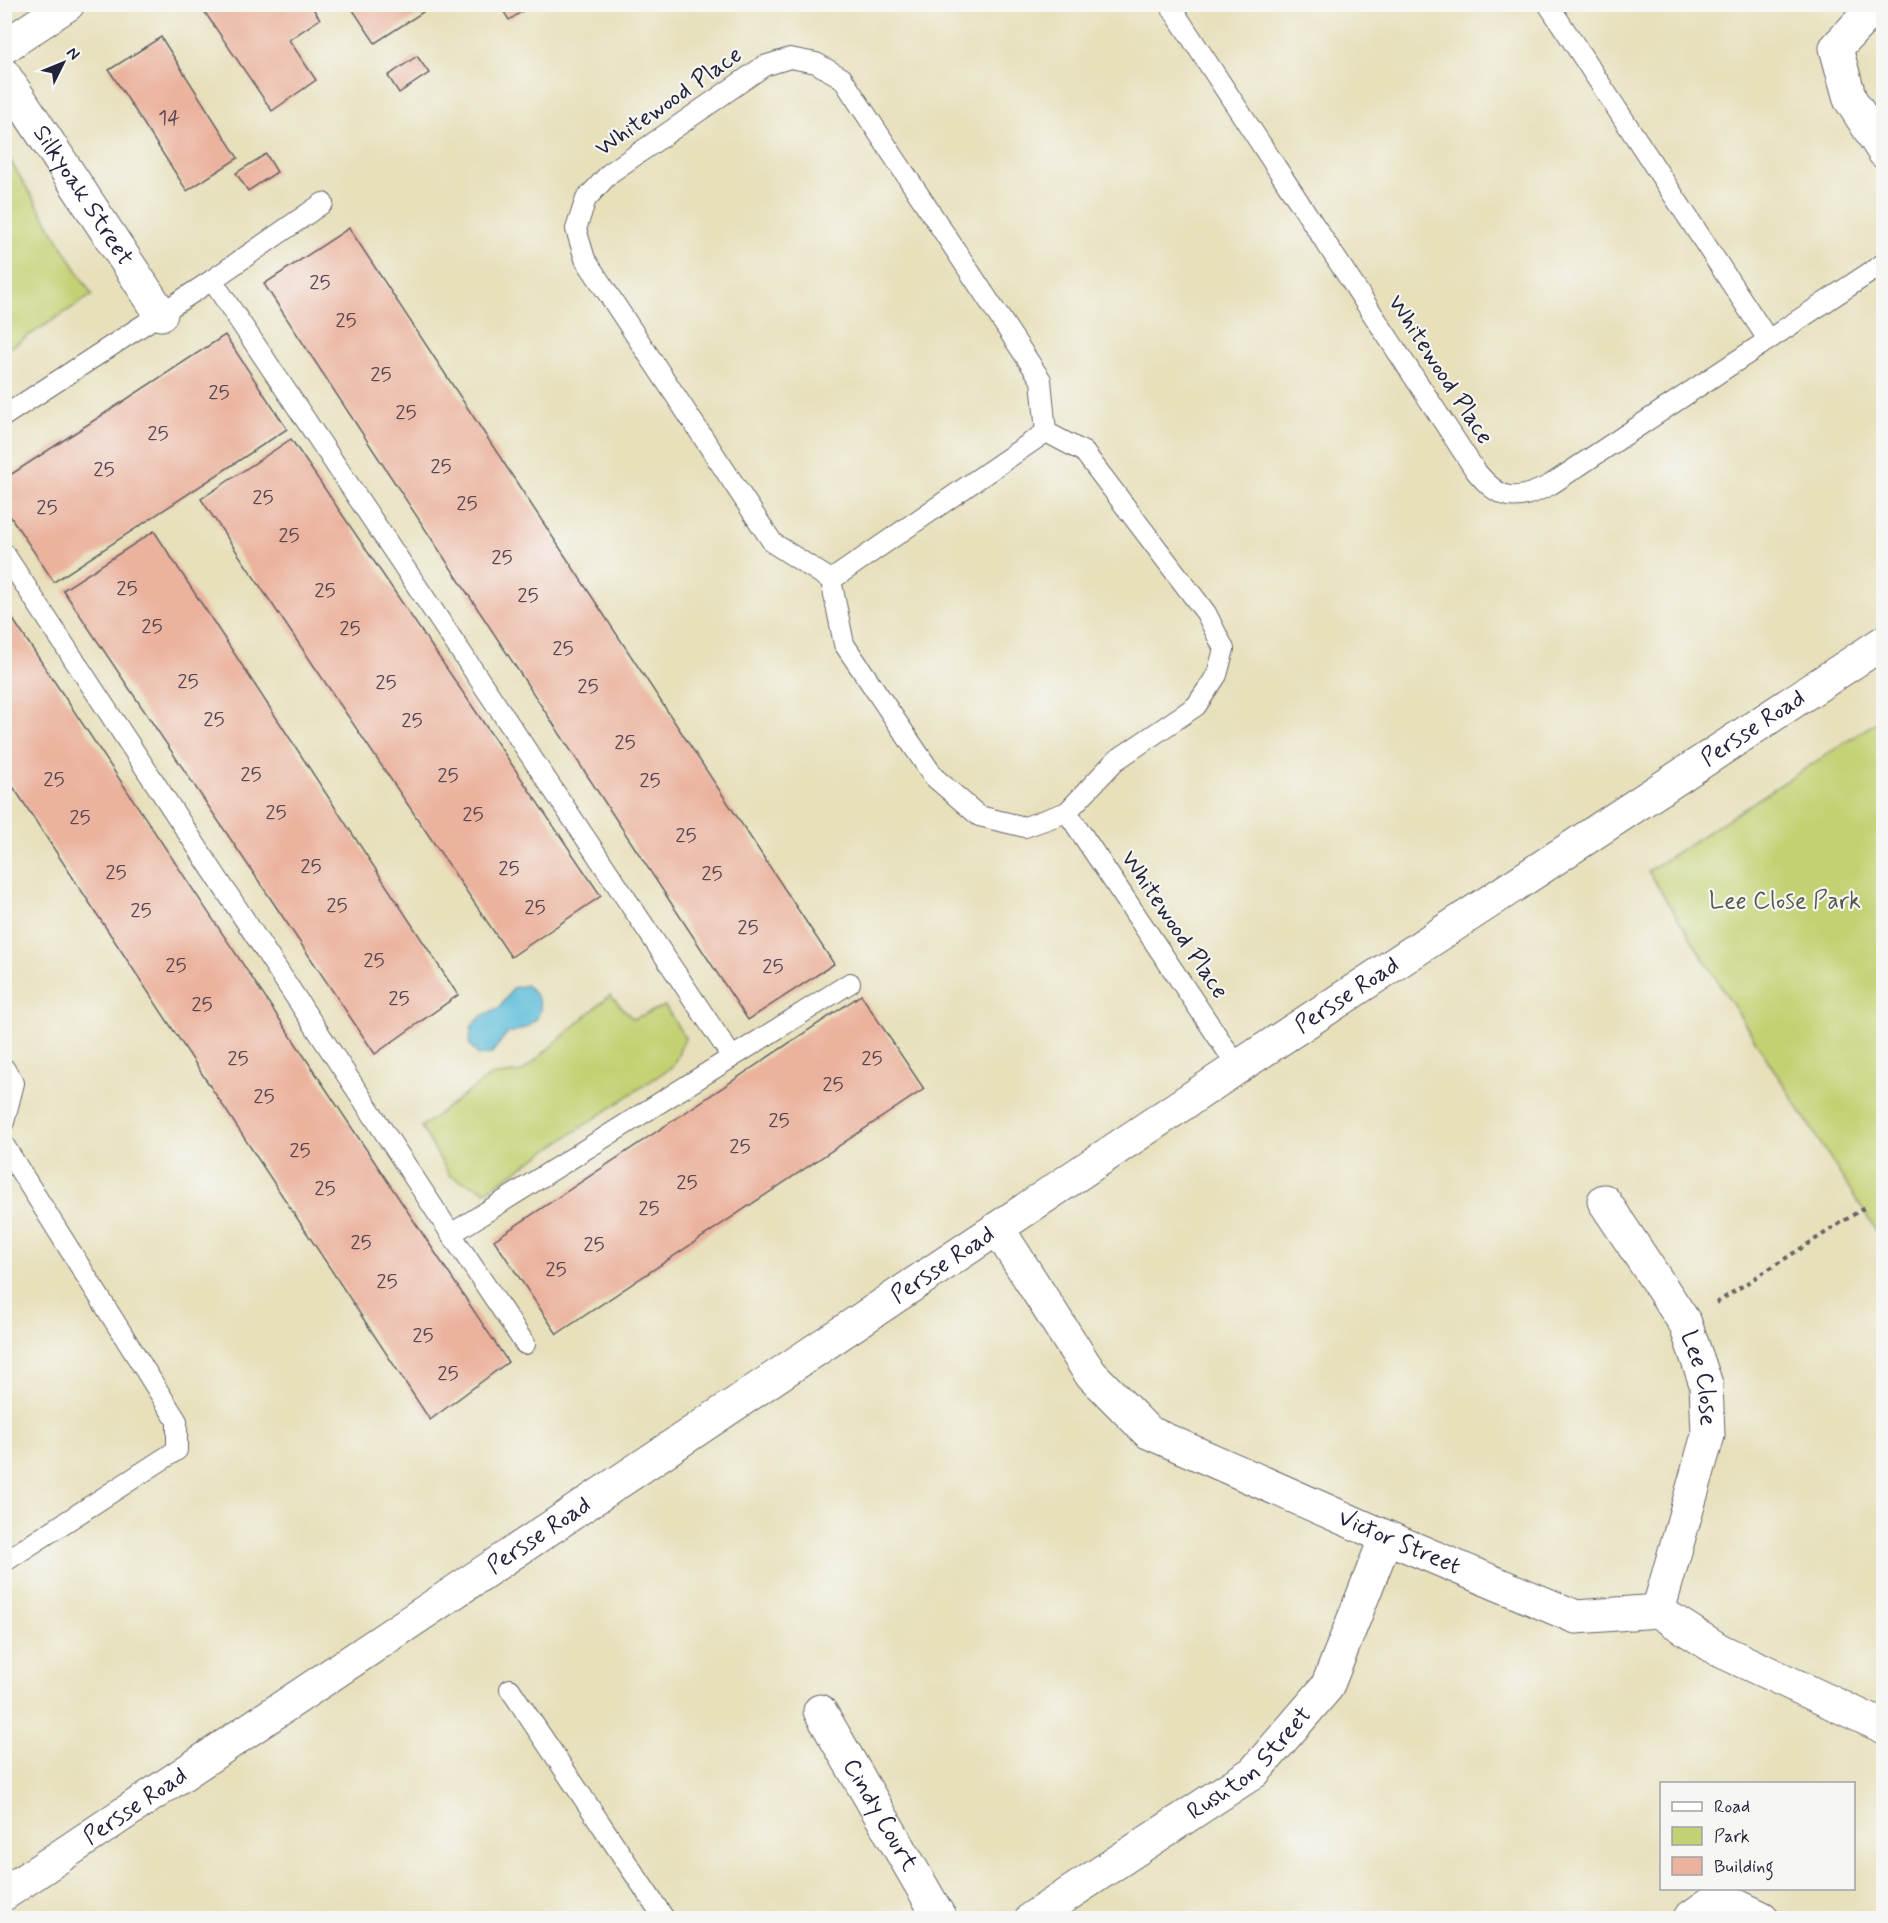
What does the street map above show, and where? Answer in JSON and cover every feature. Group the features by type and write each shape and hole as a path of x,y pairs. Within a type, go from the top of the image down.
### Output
{"street":[{"path":"4,47 68,4"},
{"path":"1884,5 1863,19 1836,48 1850,99 1884,152"},
{"name":"Silkyoak Street","path":"4,75 161,314"},
{"name":"Persse Road","path":"4,1894 1238,1067 1884,642"},
{"name":"Lee Close","path":"1604,1201 1685,1323 1706,1384 1708,1435 1658,1611"},
{"name":"Victor Street","path":"998,1229 1090,1373 1148,1432 1386,1537 1576,1617 1658,1611"},
{"name":"Rushton Street","path":"1032,1918 1254,1772 1327,1688 1386,1537"},
{"path":"1658,1611 1719,1650 1884,1727"},
{"name":"Cindy Court","path":"820,1711 940,1918"},
{"path":"1690,1918 1711,1903 1728,1902 1762,1918"}],"lane":[{"name":"Whitewood Place","path":"1169,4 1475,470 1498,494 1530,496 1550,485 1767,338 1884,263"},
{"path":"1548,4 1767,338"},
{"name":"Whitewood Place","path":"831,580 773,543 585,260 576,229 586,199 610,173 764,66 790,58 816,63 842,78 1041,380 1046,432"},
{"path":"4,416 212,280 323,203"},
{"path":"212,280 732,1058"},
{"path":"1046,432 1084,452 1206,613 1224,649 1217,675 1196,706 1115,761 1067,812 1025,826 980,816 934,777 844,644 831,580 1046,432"},
{"path":"4,553 525,1344"},
{"name":"Whitewood Place","path":"1067,812 1238,1067"},
{"path":"451,1234 850,983"},
{"path":"4,1068 14,1083 4,1122"},
{"path":"4,1145 177,1421 177,1450 4,1562"},
{"path":"510,1689 664,1918"}],"path":[{"path":"1685,1323 1867,1206"}],"green space":[{"path":"5,152 92,295 4,351"},
{"name":"Lee Close Park","path":"1878,721 1884,730 1883,1242 1648,871"},
{"path":"610,995 633,1019 665,1006 685,1038 673,1066 486,1191 450,1176 421,1127 490,1076 522,1072"}],"water":[{"path":"526,985 539,1002 538,1016 526,1027 507,1033 491,1054 479,1056 469,1043 472,1026 482,1016 500,1007 513,988"}],"building":[{"path":"214,4 310,4 320,19 289,40 316,80 272,111 204,11"},
{"path":"349,4 418,4 423,12 375,43"},
{"path":"499,4 533,4 509,20"},
{"path":"161,37 238,158 187,191 109,70"},
{"path":"417,56 429,73 399,93 388,76"},
{"path":"266,154 277,172 248,191 236,173"},
{"path":"349,228 834,964 748,1020 264,284"},
{"path":"225,335 287,429 54,582 4,507 4,479"},
{"path":"291,439 601,896 511,957 201,499"},
{"path":"154,531 458,995 375,1054 63,590"},
{"path":"4,606 508,1362 430,1420 4,773"},
{"path":"861,995 924,1089 557,1334 494,1240"}]}
